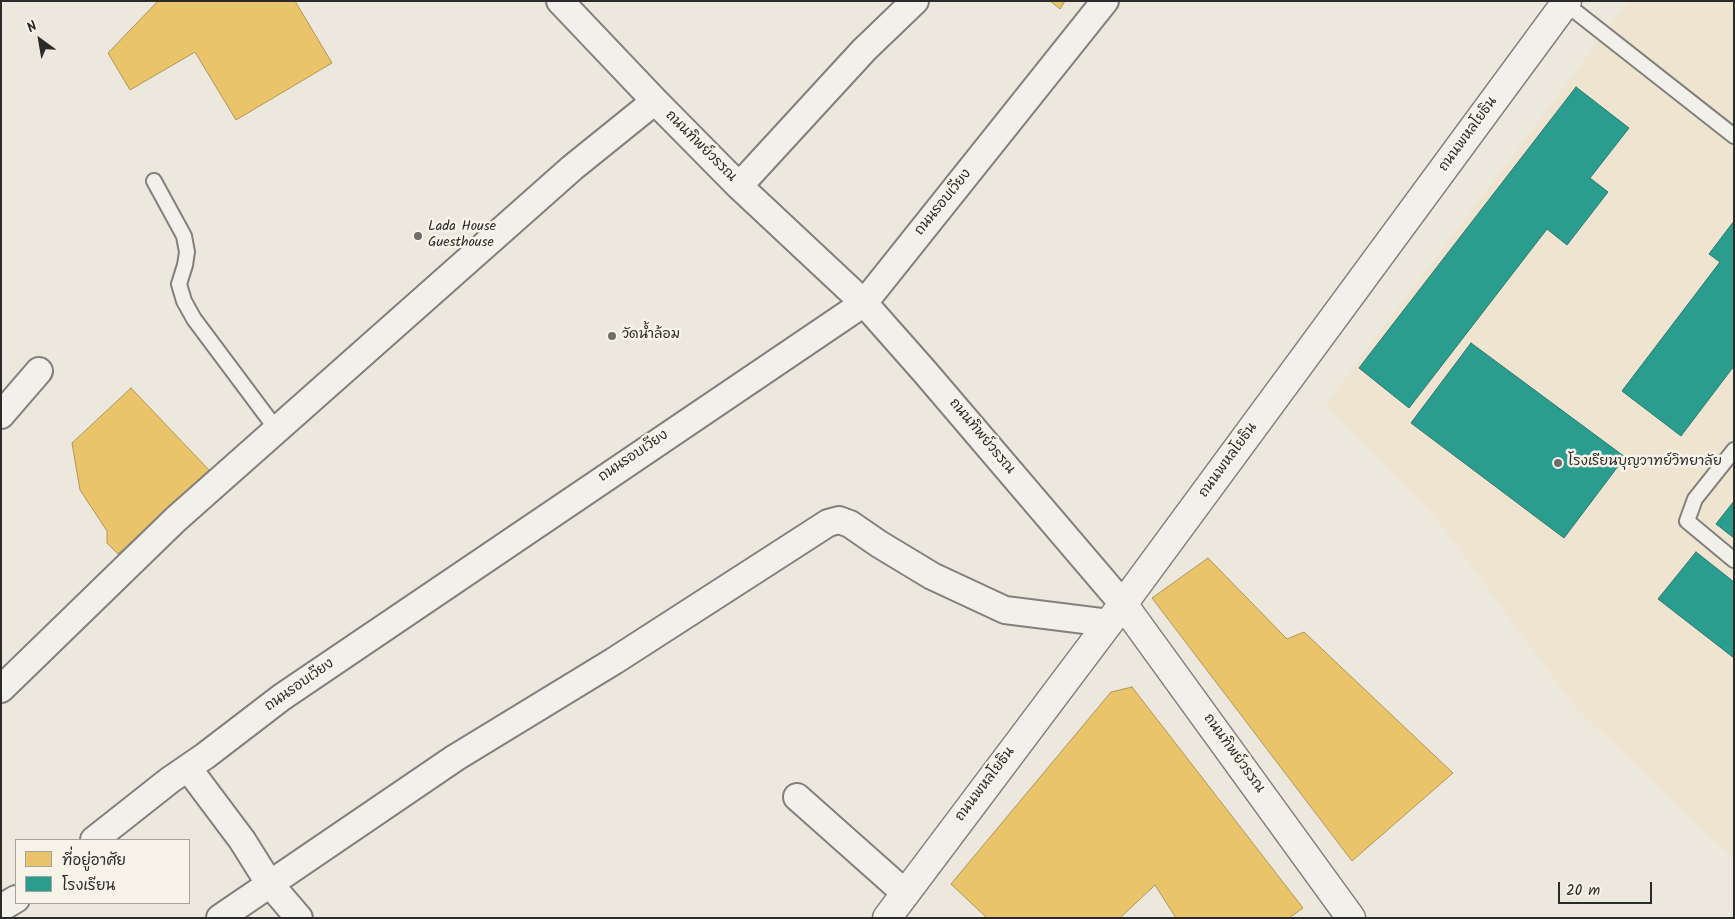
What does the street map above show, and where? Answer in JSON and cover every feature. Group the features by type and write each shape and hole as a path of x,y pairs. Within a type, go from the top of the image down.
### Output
{"main road":[{"name":"ถนนพหลโยธิน","path":"886,918 1116,613 1567,2"},
{"name":"ถนนทิพย์วรรณ","path":"1116,613 1351,918"}],"street":[{"name":"ถนนทิพย์วรรณ","path":"560,1 739,186 864,303 925,372 1116,613"},
{"path":"739,186 864,50 915,1"},
{"name":"ถนนรอบเวียง","path":"95,839 170,780 290,691 864,303 1104,1"},
{"path":"1,689 176,520 572,168 655,101"},
{"path":"1,415 38,371"},
{"path":"220,918 455,758 614,661 828,523 839,520 850,524 878,544 932,576 1005,610 1116,613"},
{"path":"188,768 242,840 269,883 299,918"},
{"path":"797,797 905,893"},
{"path":"1,908 15,900"}],"lane":[{"path":"1567,2 1734,136"},
{"path":"154,181 184,236 187,252 179,284 184,301 194,319 277,430"},
{"path":"1734,450 1695,499 1687,521 1734,560"}],"shaded area":[{"name":"โรงเรียนบุญวาทย์วิทยาลัย","path":"1629,1 1734,1 1734,859 1575,707 1440,523 1326,404"}],"building: ที่อยู่อาศัย":[{"path":"158,1 295,1 332,63 236,120 195,52 130,90 108,53"},
{"path":"1050,1 1065,1 1060,9"},
{"path":"131,388 209,470 118,554 107,543 107,531 80,490 72,443"},
{"path":"1208,558 1287,639 1304,632 1453,773 1352,861 1152,598"},
{"path":"1132,687 1303,908 1289,918 1176,918 1155,885 1120,918 987,918 951,884 1111,692"}],"building: โรงเรียน":[{"path":"1576,87 1629,128 1590,178 1608,192 1567,245 1547,229 1409,408 1359,368"},
{"path":"1734,221 1734,366 1681,436 1622,391 1720,262 1709,254"},
{"path":"1471,343 1625,457 1564,538 1411,423"},
{"path":"1734,501 1734,538 1716,524"},
{"path":"1696,552 1734,582 1734,658 1658,599"}],"place":[{"name":"Lada House Guesthouse","path":"418,236"},
{"name":"วัดน้ำล้อม","path":"612,336"},
{"name":"โรงเรียนบุญวาทย์วิทยาลัย","path":"1558,463"}]}
